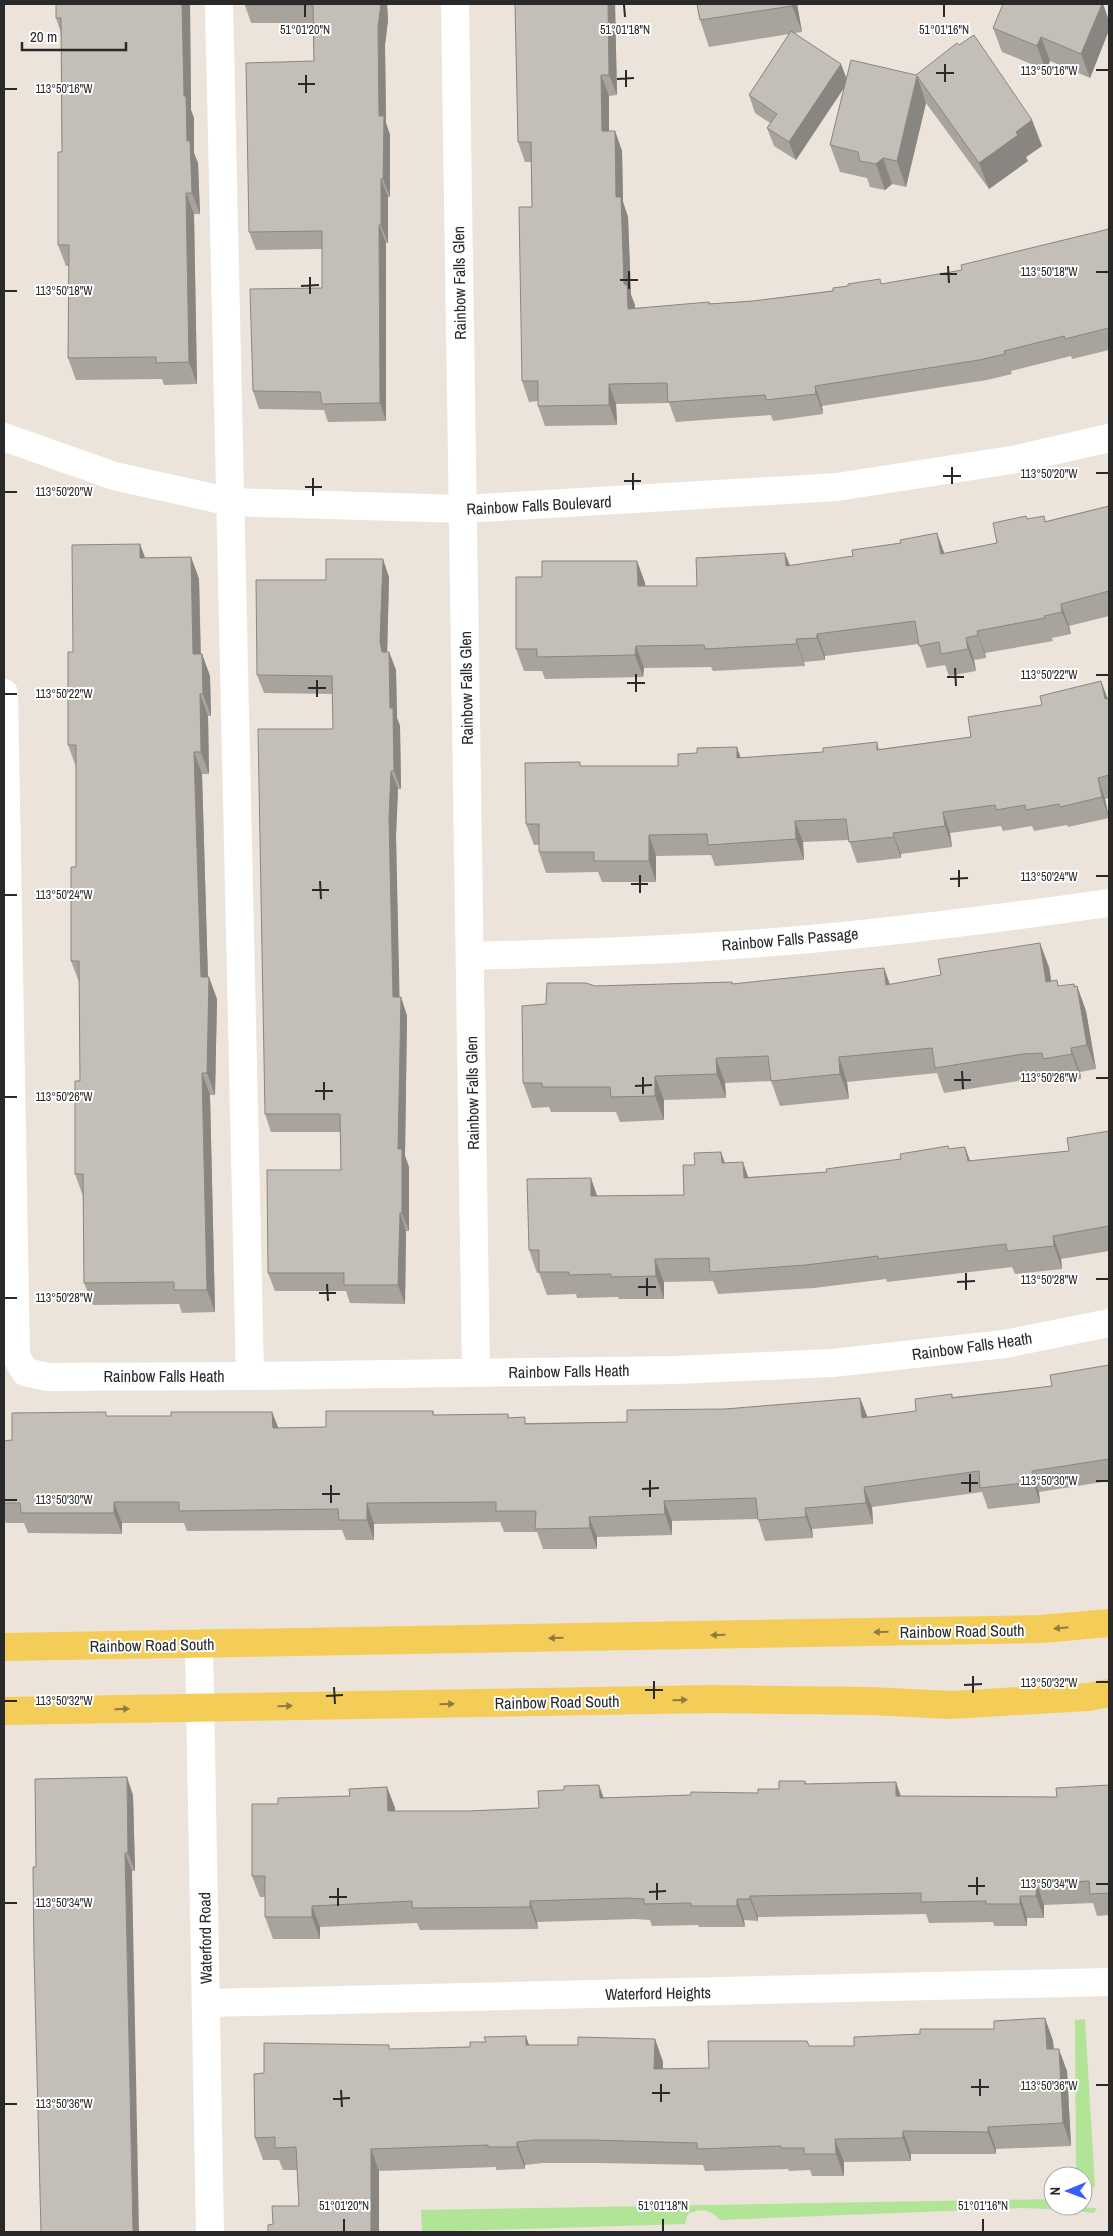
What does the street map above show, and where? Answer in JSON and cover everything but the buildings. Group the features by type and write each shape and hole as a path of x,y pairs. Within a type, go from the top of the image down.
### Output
{"main road":[{"name":"Rainbow Road South","path":"4,1647 1041,1630 1109,1623"},
{"name":"Rainbow Road South","path":"4,1711 712,1699 870,1701 951,1705 1088,1697 1109,1693"}],"street":[{"path":"219,4 250,1376"},
{"name":"Rainbow Falls Glen","path":"455,4 476,1372"},
{"name":"Rainbow Falls Boulevard","path":"4,437 114,476 231,502 463,509 837,487 1017,459 1109,438"},
{"name":"Rainbow Falls Heath","path":"4,693 16,1356 25,1372 48,1376 250,1376 677,1370 832,1363 1005,1344 1109,1322"},
{"name":"Rainbow Falls Passage","path":"470,956 612,952 787,942 963,923 1109,903"},
{"name":"Waterford Road","path":"199,1644 210,2232"},
{"name":"Waterford Heights","path":"207,2003 1109,1982"}],"green space":[{"path":"1085,2019 1095,2187 1093,2188 1093,2166 1076,2166 1075,2020"},
{"path":"1043,2199 1043,2209 1022,2208 720,2220 713,2214 701,2210 688,2214 685,2224 422,2232 421,2210"}]}
